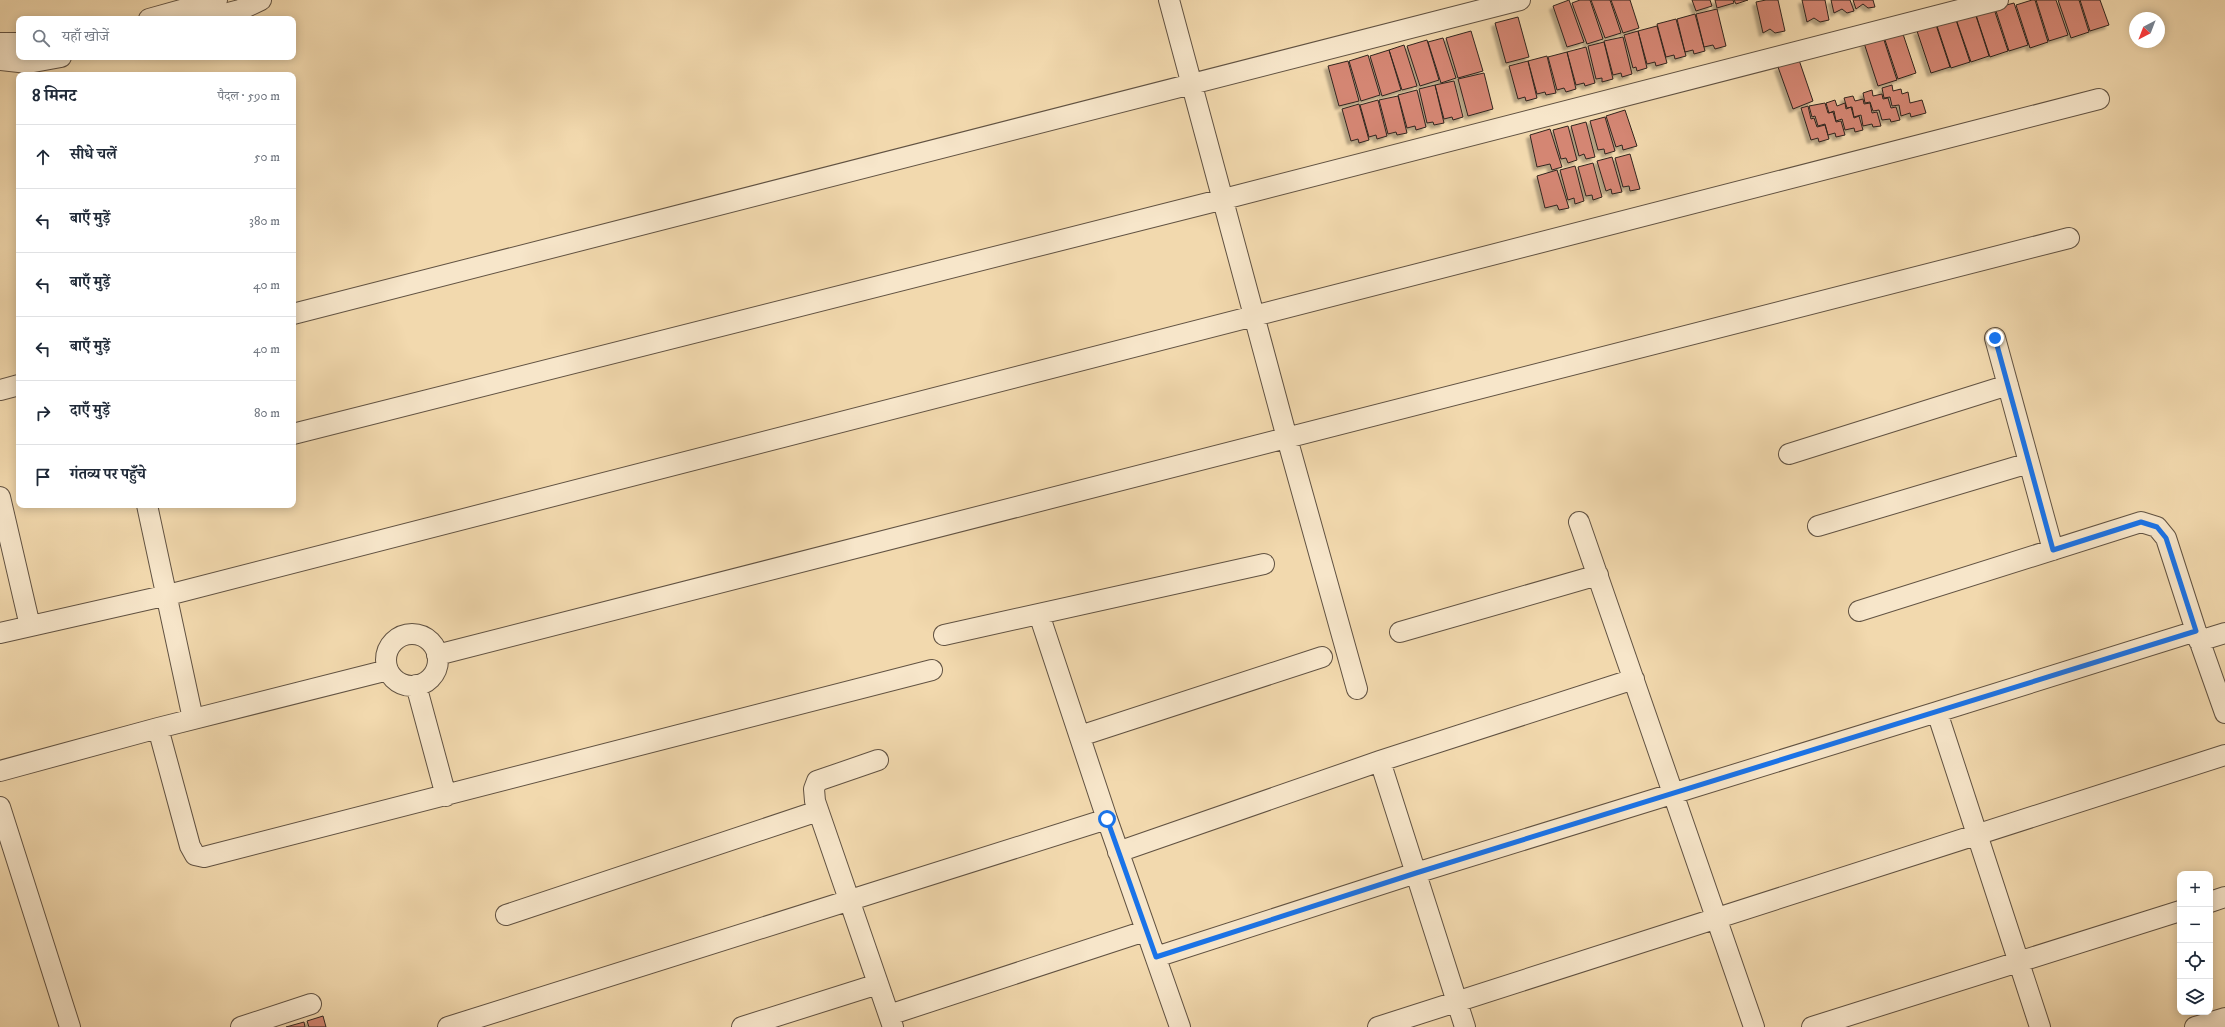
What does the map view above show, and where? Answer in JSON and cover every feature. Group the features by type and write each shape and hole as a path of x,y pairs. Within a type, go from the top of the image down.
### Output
{"street":[{"path":"160,16 217,0"},
{"path":"217,16 240,10 261,0"},
{"path":"1169,0 1224,199 1287,438 1357,689"},
{"path":"296,313 1520,0"},
{"path":"296,433 1224,199 1998,0"},
{"path":"0,42 16,43"},
{"path":"0,60 28,63 44,60"},
{"path":"0,632 168,595 2099,99"},
{"path":"437,655 2069,238"},
{"path":"1995,338 2053,550"},
{"path":"1789,454 2008,385"},
{"path":"0,390 16,386"},
{"path":"1818,526 2029,463"},
{"path":"5,505 30,626"},
{"path":"148,508 168,595 193,719"},
{"path":"1579,522 1754,1027"},
{"path":"1860,611 2141,522 2157,527 2166,538 2225,713"},
{"path":"944,635 1264,564"},
{"path":"1400,632 1598,575"},
{"path":"1039,614 1118,852 1180,1027"},
{"path":"1156,957 1416,873 1938,712 2198,636 2225,633"},
{"path":"414,634 422,636 430,641 437,655 435,671 424,683 416,686 400,683 393,678 388,670 386,662 389,649 397,639 405,635 414,634"},
{"path":"1080,736 1322,657"},
{"path":"0,771 158,728 388,670"},
{"path":"158,728 190,846 195,855 204,858 932,670"},
{"path":"1118,852 1380,761 1634,679"},
{"path":"416,686 446,796"},
{"path":"1938,712 2040,1027"},
{"path":"1378,1027 2225,755"},
{"path":"878,760 818,781 814,790 818,811 891,1021 1145,931"},
{"path":"1380,761 1465,1027"},
{"path":"0,807 70,1027"},
{"path":"506,915 818,811"},
{"path":"448,1027 848,899 1107,819"},
{"path":"2213,901 2225,897"},
{"path":"1812,1027 2177,912"},
{"path":"742,1027 878,984"},
{"path":"241,1027 311,1004"},
{"path":"2195,1027 2225,1018"}],"building":[{"path":"1569,0 1584,42 1567,47 1553,6"},
{"path":"1580,0 1590,0 1603,39 1587,44 1572,3"},
{"path":"1591,0 1610,0 1621,33 1605,38"},
{"path":"1611,0 1630,0 1639,28 1623,33"},
{"path":"1692,0 1710,0 1712,6 1696,11"},
{"path":"1715,0 1733,0 1734,3 1717,8"},
{"path":"1734,0 1748,0 1736,4"},
{"path":"1778,0 1785,31 1775,33 1770,29 1763,33 1756,2"},
{"path":"1802,0 1825,0 1829,20 1820,22 1814,18 1807,22"},
{"path":"1831,0 1850,0 1854,11 1847,13 1842,9 1834,13"},
{"path":"1853,0 1873,0 1875,7 1868,8 1863,4 1856,9"},
{"path":"2035,0 2048,42 2030,48 2016,5"},
{"path":"2036,0 2056,0 2068,35 2049,41"},
{"path":"2058,0 2079,0 2089,32 2071,38"},
{"path":"2080,0 2100,0 2109,25 2090,31"},
{"path":"2014,3 2028,45 2009,51 1995,8"},
{"path":"1717,9 1726,46 1715,49 1713,45 1704,47 1696,14"},
{"path":"1994,9 2008,51 1990,57 1976,15"},
{"path":"1975,13 1989,56 1971,62 1956,19"},
{"path":"1695,14 1705,51 1694,54 1693,50 1685,52 1677,19"},
{"path":"1518,17 1529,57 1506,63 1495,23"},
{"path":"1676,19 1686,56 1675,59 1674,55 1666,57 1657,24"},
{"path":"1956,20 1970,62 1951,68 1937,26"},
{"path":"1936,25 1950,67 1931,73 1917,31"},
{"path":"1657,26 1667,63 1656,66 1655,62 1647,64 1638,31"},
{"path":"1471,31 1483,71 1458,78 1446,38"},
{"path":"1638,31 1647,68 1637,71 1636,67 1633,68 1624,35"},
{"path":"1902,31 1916,73 1898,79 1884,37"},
{"path":"1623,37 1632,74 1622,77 1621,73 1613,75 1604,41"},
{"path":"1883,37 1897,80 1878,86 1864,43"},
{"path":"1443,38 1456,78 1441,83 1428,42"},
{"path":"1427,40 1439,80 1420,86 1407,46"},
{"path":"1604,42 1613,79 1602,82 1602,78 1596,79 1588,46"},
{"path":"1404,45 1417,86 1402,90 1389,50"},
{"path":"1586,47 1595,83 1585,86 1584,83 1576,85 1567,52"},
{"path":"1389,50 1401,90 1382,96 1370,56"},
{"path":"1567,52 1576,89 1566,92 1564,88 1557,90 1548,57"},
{"path":"1368,55 1380,95 1361,101 1349,61"},
{"path":"1547,56 1556,93 1546,95 1545,92 1537,94 1528,61"},
{"path":"1799,60 1813,101 1793,109 1778,67"},
{"path":"1348,61 1359,101 1339,106 1328,66"},
{"path":"1528,61 1537,98 1526,101 1525,97 1518,99 1509,66"},
{"path":"1484,73 1493,109 1468,116 1458,79"},
{"path":"1454,81 1463,117 1453,120 1452,117 1444,119 1435,85"},
{"path":"1435,85 1444,123 1434,125 1433,122 1427,123 1419,89"},
{"path":"1892,85 1893,91 1901,89 1902,94 1908,92 1910,103 1922,100 1926,113 1911,117 1910,113 1901,116 1899,105 1892,106 1890,97 1884,98 1882,88"},
{"path":"1417,90 1426,127 1416,130 1415,126 1407,128 1398,95"},
{"path":"1872,90 1873,96 1882,94 1883,99 1888,98 1891,108 1896,107 1900,120 1891,122 1890,119 1882,120 1879,110 1873,111 1870,102 1865,103 1863,93"},
{"path":"1398,96 1407,133 1397,135 1396,132 1388,134 1379,100"},
{"path":"1853,96 1855,101 1863,99 1864,104 1870,103 1872,113 1877,112 1881,126 1873,127 1872,124 1863,126 1861,115 1854,117 1852,107 1847,108 1844,98"},
{"path":"1378,100 1387,136 1377,139 1376,135 1369,137 1360,105"},
{"path":"1835,100 1837,106 1845,103 1846,109 1851,107 1854,118 1859,116 1863,130 1855,132 1854,128 1845,130 1842,119 1836,121 1834,111 1829,113 1826,103"},
{"path":"1825,103 1828,113 1833,112 1836,122 1841,121 1845,135 1836,137 1835,133 1828,135 1825,124 1818,126 1815,116 1812,117 1809,106"},
{"path":"1359,104 1369,140 1359,143 1358,139 1351,141 1342,109"},
{"path":"1808,106 1811,119 1814,118 1817,127 1825,125 1829,139 1819,142 1818,138 1811,140 1801,108"},
{"path":"1625,110 1637,146 1623,150 1622,145 1616,147 1606,116"},
{"path":"1605,117 1615,151 1605,154 1604,149 1598,150 1590,121"},
{"path":"1586,122 1595,157 1586,159 1584,154 1579,156 1571,126"},
{"path":"1568,126 1577,160 1568,163 1566,158 1561,159 1553,130"},
{"path":"1550,129 1562,167 1552,170 1550,164 1537,167 1530,135"},
{"path":"1630,154 1640,189 1630,191 1629,186 1623,187 1615,158"},
{"path":"1612,157 1622,192 1612,194 1611,189 1606,191 1597,161"},
{"path":"1593,163 1602,197 1593,200 1592,195 1586,196 1578,167"},
{"path":"1575,166 1584,201 1575,204 1574,198 1568,200 1560,170"},
{"path":"1557,170 1569,208 1559,210 1557,205 1545,208 1537,176"},
{"path":"323,1016 326,1027 309,1027 307,1021"},
{"path":"304,1022 305,1027 286,1027"}],"route":[{"path":"1107,819 1145,931 1156,957 1416,873 2196,631 2166,538 2157,527 2141,522 2053,550 1995,338"}]}
